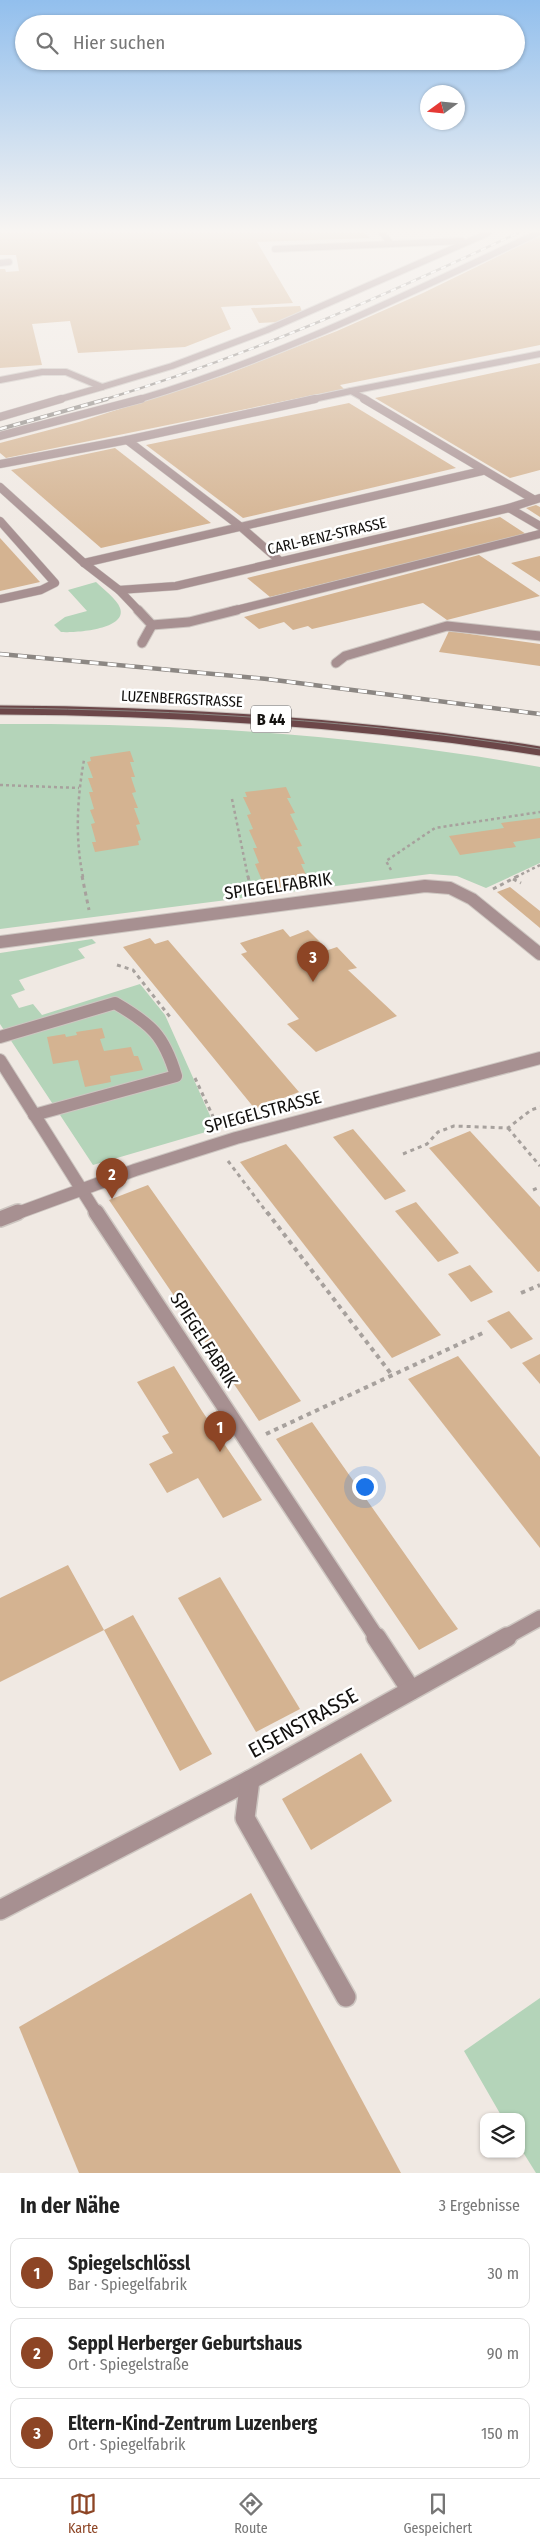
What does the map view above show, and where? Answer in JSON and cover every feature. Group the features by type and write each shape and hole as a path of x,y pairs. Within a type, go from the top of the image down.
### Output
{"main road":[{"name":"LUZENBERGSTRASSE","path":"0,710 171,713 310,722 446,737 540,751"}],"street":[{"path":"0,417 172,366 255,334"},
{"path":"0,436 87,414 210,377 314,334"},
{"path":"0,464 127,440 351,391 540,354"},
{"path":"2,379 42,372 66,372 102,387"},
{"path":"351,391 482,471 536,498"},
{"path":"127,440 241,527 280,561"},
{"path":"84,563 482,471"},
{"path":"0,487 84,563 119,590 152,625"},
{"name":"CARL-BENZ-STRASSE","path":"119,590 176,586 509,508 536,498"},
{"path":"509,508 540,526"},
{"path":"0,521 55,583 40,590 0,599"},
{"path":"152,625 189,622 540,534"},
{"path":"142,644 152,625"},
{"path":"336,663 345,656 447,626 540,636"},
{"name":"SPIEGELFABRIK","path":"0,942 257,910 425,886 450,888 472,899 540,954"},
{"path":"0,1037 115,1003 152,1024 169,1049 176,1076 34,1115"},
{"name":"SPIEGELSTRASSE","path":"0,1218 215,1144 540,1058"},
{"name":"SPIEGELFABRIK","path":"0,1060 81,1190 411,1690"},
{"name":"EISENSTRASSE","path":"346,1997 245,1818 250,1780 540,1618"},
{"path":"0,1910 250,1780"}],"path":[{"path":"84,760 79,788 78,853 94,930"},
{"path":"0,785 79,788"},
{"path":"232,799 252,895 257,910"},
{"path":"402,890 386,861 435,828 540,812"},
{"path":"472,899 540,866"},
{"path":"513,879 521,883"},
{"path":"403,1154 427,1144 438,1132 454,1126 508,1128 530,1110 540,1107"},
{"path":"508,1128 540,1166"},
{"path":"215,1144 392,1376"},
{"path":"533,1190 540,1187"},
{"path":"521,1293 540,1285"},
{"path":"247,1442 485,1332"}],"green space":[{"path":"96,582 110,594 120,608 120,615 116,621 98,629 61,632 54,625 65,617 87,611 68,590"},
{"path":"0,724 136,726 271,733 406,747 540,767 540,863 486,888 457,876 430,874 0,929"},
{"path":"92,939 96,943 78,949 85,958 19,980 25,990 11,995 19,1008 33,1004 42,1015 140,984 165,1015 216,1129 93,1165 0,1024 0,953"},
{"path":"540,1998 540,2173 536,2173 525,2155 525,2113 500,2113 464,2051"}],"building":[{"path":"0,334 35,334 42,365 0,368"},
{"path":"73,334 217,334 185,347 78,353"},
{"path":"328,334 540,334 540,345 340,385 344,389 6,458 0,453 0,443 79,422 225,375"},
{"path":"540,363 540,470 510,478 375,398"},
{"path":"349,403 456,468 243,518 146,445"},
{"path":"115,448 211,523 101,548 11,470"},
{"path":"536,505 540,507 540,517 526,508"},
{"path":"500,517 526,534 270,597 247,578"},
{"path":"0,538 40,582 0,591"},
{"path":"479,555 540,596 447,620 423,603 312,629 308,626 293,630 284,622 259,629 244,617"},
{"path":"540,556 540,582 511,563"},
{"path":"449,631 540,644 540,666 439,652"},
{"path":"130,751 134,762 130,762 135,777 131,777 136,792 132,793 138,808 134,808 140,824 136,825 141,840 138,841 139,845 95,852 92,842 96,842 91,824 95,823 90,810 94,809 89,792 93,792 88,778 93,778 87,762 91,761 90,757"},
{"path":"286,787 291,798 287,798 295,813 290,814 298,830 294,830 302,846 297,847 305,864 301,864 309,881 306,882 308,887 263,893 259,883 263,883 255,864 259,863 253,848 257,848 249,830 253,829 247,815 251,814 243,797 247,797 245,792"},
{"path":"540,818 540,838 513,842 516,847 460,855 449,836 504,828 501,823"},
{"path":"510,887 540,911 540,928 497,892"},
{"path":"283,929 290,937 308,930 328,950 337,947 357,968 348,970 397,1016 316,1052 287,1024 299,1019 241,954 247,952 240,943"},
{"path":"150,938 155,944 168,940 299,1092 255,1109 123,947"},
{"path":"102,1028 105,1038 100,1039 104,1051 131,1047 134,1056 138,1056 143,1070 110,1076 111,1082 85,1087 78,1060 53,1064 47,1037 65,1034 66,1037 77,1035 76,1032"},
{"path":"353,1129 406,1191 385,1200 333,1137"},
{"path":"470,1131 540,1207 540,1271 538,1272 429,1148"},
{"path":"286,1144 441,1335 392,1358 240,1162"},
{"path":"148,1185 301,1401 259,1421 109,1200"},
{"path":"416,1202 459,1253 438,1262 395,1211"},
{"path":"470,1265 493,1292 471,1302 448,1274"},
{"path":"509,1311 533,1339 511,1349 487,1321"},
{"path":"540,1354 540,1384 522,1363"},
{"path":"458,1356 540,1457 540,1548 408,1379"},
{"path":"174,1366 262,1500 223,1518 198,1478 167,1493 149,1464 173,1453 162,1436 169,1433 137,1382"},
{"path":"312,1422 458,1629 419,1650 276,1439"},
{"path":"68,1565 104,1630 0,1682 0,1598"},
{"path":"220,1577 300,1709 256,1732 178,1598"},
{"path":"133,1615 212,1754 180,1771 104,1630"},
{"path":"361,1753 392,1801 311,1850 282,1799"},
{"path":"251,1893 401,2173 79,2173 19,2027"}],"tram line":[{"path":"0,708 136,711 271,718 406,731 540,749"}],"railway":[{"path":"103,400 157,383 288,334"},
{"path":"0,429 107,399"},
{"path":"0,654 267,679 540,714"}],"place":[{"name":"Eltern-Kind-Zentrum Luzenberg","path":"313,982"},
{"name":"Seppl Herberger Geburtshaus","path":"112,1199"},
{"name":"Spiegelschlössl","path":"220,1452"}]}
